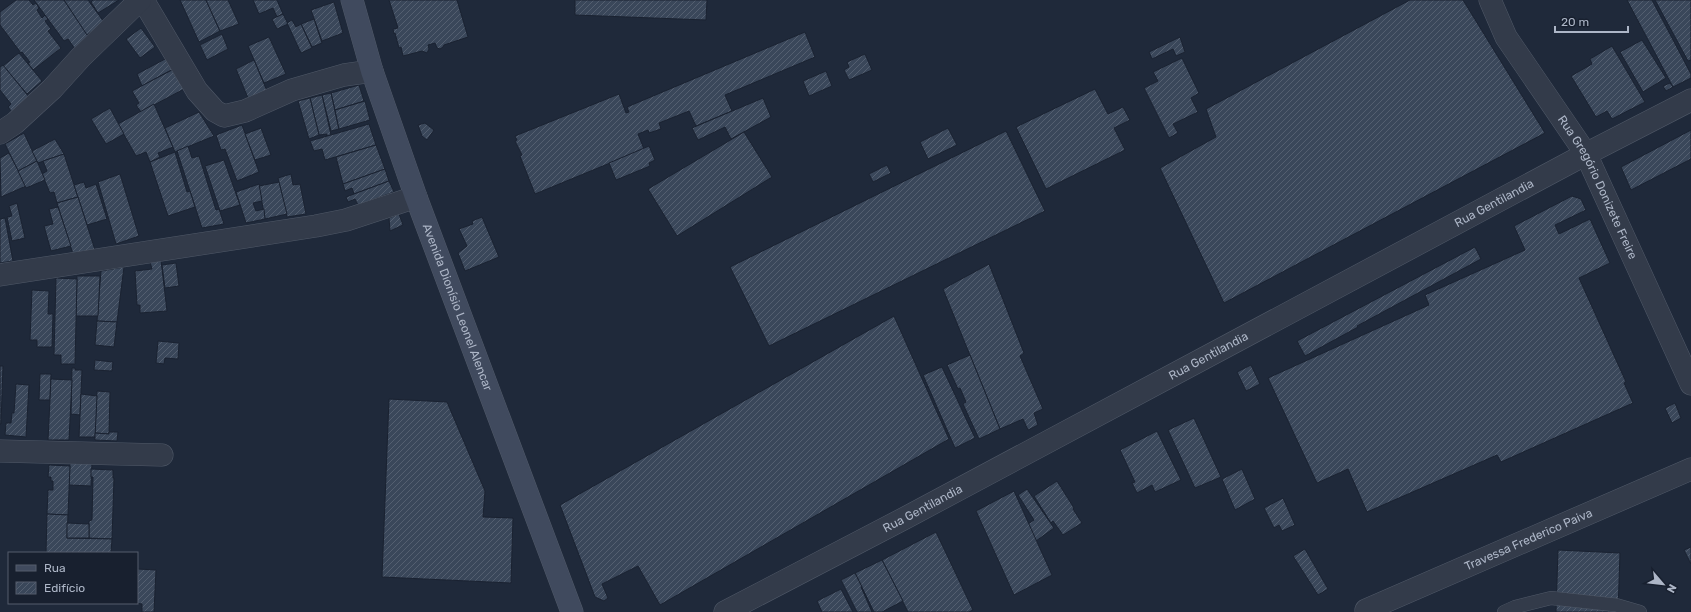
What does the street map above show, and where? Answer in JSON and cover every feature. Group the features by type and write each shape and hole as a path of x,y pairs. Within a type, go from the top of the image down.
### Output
{"main road":[{"name":"Avenida Dionísio Leonel Alencar","path":"352,0 372,71 416,197 572,612"}],"street":[{"path":"0,133 15,123 52,89 81,57 142,0 197,91 211,108 224,116 245,111 292,90 344,75 372,71"},
{"name":"Rua Gregório Donizete Freire","path":"1490,0 1506,37 1586,154 1691,384"},
{"name":"Rua Gentilandia","path":"725,612 907,517 1586,154 1691,100"},
{"path":"0,275 316,226 346,220 416,197"},
{"path":"0,451 162,455"},
{"name":"Travessa Frederico Paiva","path":"1366,610 1691,469"}],"lane":[{"path":"1504,612 1516,607 1551,598 1616,605 1640,612"}],"building":[{"path":"16,0 29,0 33,5 36,3 39,8 37,10 42,18 45,15 48,19 45,21 51,29 48,31 61,48 33,70 28,63 30,62 22,52 21,53 0,25 0,12"},
{"path":"34,0 64,0 90,38 75,49 68,39 64,41"},
{"path":"64,0 88,0 104,22 87,35"},
{"path":"93,0 119,0 98,13 91,2"},
{"path":"180,0 206,0 220,31 199,42"},
{"path":"206,0 228,0 239,24 220,31"},
{"path":"253,0 277,0 283,14 277,17 273,8 259,14"},
{"path":"389,0 457,0 468,37 444,45 440,49 437,48 435,43 428,45 429,49 427,53 422,51 403,56 401,47 399,48 395,33 394,34 393,29 398,28"},
{"path":"575,0 707,0 706,20 575,15"},
{"path":"1410,0 1463,0 1545,133 1224,303 1160,168 1216,137 1206,109"},
{"path":"1627,0 1652,0 1691,74 1691,78 1673,87"},
{"path":"1655,0 1691,0 1691,60 1688,61"},
{"path":"334,2 343,33 322,41 311,10"},
{"path":"283,14 288,24 277,29 272,19"},
{"path":"314,19 322,43 312,47 301,24"},
{"path":"292,20 296,27 301,24 312,48 301,53 287,23"},
{"path":"141,28 155,47 140,58 126,39"},
{"path":"805,32 815,57 725,95 732,111 696,126 689,111 659,123 661,129 649,133 648,130 638,134 644,149 535,194 520,156 522,155 515,141 517,140 515,136 619,94 626,113 629,112 627,107"},
{"path":"222,34 228,49 207,60 200,45"},
{"path":"269,37 286,74 264,83 248,46"},
{"path":"1180,37 1185,52 1176,56 1173,49 1152,59 1149,52"},
{"path":"1642,40 1666,78 1643,92 1620,52"},
{"path":"1612,46 1645,102 1612,119 1607,111 1596,117 1571,76 1592,64 1590,59"},
{"path":"19,53 42,81 27,94 3,66"},
{"path":"865,54 872,70 849,80 844,70 849,67 847,62"},
{"path":"167,58 173,69 142,86 137,74"},
{"path":"1182,58 1199,93 1191,98 1198,112 1173,124 1178,133 1169,138 1144,88 1158,81 1153,72"},
{"path":"254,60 267,91 248,98 236,69"},
{"path":"3,65 29,97 13,113 8,107 11,104 0,90 0,67"},
{"path":"172,70 184,89 141,112 136,105 139,103 132,91"},
{"path":"826,71 832,86 809,96 803,81"},
{"path":"1670,83 1673,87 1666,91 1663,86"},
{"path":"359,85 364,101 335,110 331,93"},
{"path":"1095,89 1108,114 1123,107 1130,120 1114,128 1125,150 1046,189 1016,127"},
{"path":"331,93 339,129 331,131 322,95"},
{"path":"322,95 331,135 327,136 327,134 319,135 310,98"},
{"path":"310,98 319,135 309,139 298,101"},
{"path":"763,98 771,117 731,139 725,127 698,140 692,128"},
{"path":"365,101 370,120 339,129 335,110"},
{"path":"154,104 173,147 158,153 160,157 150,162 146,152 136,156 118,124"},
{"path":"110,108 124,134 106,144 91,119"},
{"path":"199,112 214,136 175,152 165,128"},
{"path":"425,123 434,130 427,140 422,136 418,125"},
{"path":"369,124 376,145 325,160 322,149 314,151 310,141"},
{"path":"242,125 259,172 237,181 225,149 221,150 216,135"},
{"path":"261,128 271,155 255,160 245,134"},
{"path":"948,128 957,145 928,159 920,142"},
{"path":"1691,130 1691,159 1631,190 1621,167"},
{"path":"1006,131 1045,211 769,346 730,267"},
{"path":"744,132 772,177 677,236 648,189"},
{"path":"24,133 37,161 18,171 5,144"},
{"path":"55,139 64,154 38,163 32,151"},
{"path":"376,145 385,169 343,184 336,157"},
{"path":"188,146 192,158 199,156 216,210 219,209 224,224 202,228 177,151"},
{"path":"649,146 655,160 649,163 650,166 616,180 609,163"},
{"path":"175,152 187,192 190,191 195,207 168,216 150,162"},
{"path":"9,153 26,186 1,197 0,158"},
{"path":"64,154 78,197 57,203 54,192 50,193 42,174 47,171 43,161"},
{"path":"224,160 240,205 220,211 205,166"},
{"path":"37,161 45,180 26,188 18,171"},
{"path":"887,165 891,173 873,182 869,174"},
{"path":"385,169 389,181 354,194 352,188 345,191 343,184"},
{"path":"120,174 139,236 116,244 98,182"},
{"path":"291,174 293,185 300,184 306,214 287,217 278,178"},
{"path":"389,181 394,192 358,205 355,199 348,202 346,197"},
{"path":"84,182 86,188 96,184 107,219 87,225 74,185"},
{"path":"279,182 287,214 265,219 259,186"},
{"path":"259,184 262,201 253,203 256,211 264,209 265,219 246,223 236,192"},
{"path":"1572,196 1581,199 1586,210 1555,225 1559,234 1590,219 1610,263 1579,278 1626,382 1624,383 1633,403 1501,462 1497,455 1367,512 1348,469 1317,483 1268,378 1429,305 1425,295 1525,250 1514,226"},
{"path":"78,197 95,250 73,254 57,203"},
{"path":"17,203 25,238 12,241 7,217 12,216 9,206"},
{"path":"58,207 71,246 51,251 44,226 53,224 49,209"},
{"path":"399,214 403,225 390,231 389,218"},
{"path":"482,217 499,257 465,271 458,253 467,246 459,229 473,224 472,221"},
{"path":"5,218 13,261 0,263 0,219"},
{"path":"1475,247 1481,259 1305,356 1297,341"},
{"path":"161,260 167,311 140,313 140,305 137,305 135,271 152,269 150,262"},
{"path":"176,263 179,286 165,288 162,265"},
{"path":"989,264 1024,353 1020,356 1043,409 1034,413 1038,425 1028,430 1023,419 1000,429 943,289"},
{"path":"124,267 117,322 97,321 101,271"},
{"path":"77,276 100,276 98,316 76,316"},
{"path":"56,278 77,279 75,364 61,364 61,355 54,355"},
{"path":"32,290 49,291 48,314 53,314 52,347 37,347 37,340 30,340"},
{"path":"894,316 949,439 660,605 638,566 602,584 608,598 604,601 595,597 560,505"},
{"path":"97,321 117,322 114,347 95,345"},
{"path":"158,341 179,343 178,359 165,358 164,364 156,363"},
{"path":"970,355 1000,429 979,439 963,404 966,402 960,388 958,389 947,365"},
{"path":"95,360 113,362 112,371 94,370"},
{"path":"1251,365 1260,384 1246,391 1237,372"},
{"path":"0,366 3,366 1,424 0,424"},
{"path":"942,367 975,438 955,448 923,375"},
{"path":"72,368 75,368 75,370 82,370 80,415 71,414"},
{"path":"40,374 51,374 50,400 39,400"},
{"path":"51,379 72,380 69,440 48,440"},
{"path":"16,384 29,385 26,437 5,435 6,423 11,423 12,413 14,413"},
{"path":"97,391 110,392 109,434 95,433"},
{"path":"81,394 97,396 95,437 79,437"},
{"path":"389,399 447,402 485,491 483,517 513,518 511,583 382,577"},
{"path":"1675,403 1681,418 1672,423 1665,408"},
{"path":"1194,418 1221,477 1195,488 1168,430"},
{"path":"1157,431 1181,480 1155,492 1152,485 1137,493 1132,483 1135,482 1120,450"},
{"path":"109,432 118,432 117,441 95,440 95,433 109,434"},
{"path":"70,462 92,462 91,486 69,485"},
{"path":"49,465 70,466 68,515 47,514 48,490 53,490 53,481 51,481 51,477 48,477"},
{"path":"91,469 113,470 112,539 89,538 89,521 92,520 93,477 91,477"},
{"path":"1242,469 1255,499 1235,510 1222,479"},
{"path":"1057,481 1082,523 1063,535 1053,521 1051,523 1034,496"},
{"path":"1027,489 1054,528 1036,541 1028,524 1034,520 1018,495"},
{"path":"1014,491 1052,575 1014,595 976,511"},
{"path":"1283,498 1295,525 1282,531 1279,525 1274,528 1264,508"},
{"path":"47,514 68,515 67,538 112,539 111,552 46,552"},
{"path":"67,523 89,524 89,538 67,538"},
{"path":"936,532 973,610 969,612 908,612 882,560"},
{"path":"1691,547 1691,564 1684,550"},
{"path":"1305,549 1328,589 1318,595 1293,556"},
{"path":"1558,550 1620,553 1618,612 1556,612"},
{"path":"882,560 903,601 882,612 874,612 855,573"},
{"path":"138,569 156,570 154,612 142,612 142,604 138,603"},
{"path":"855,573 872,612 857,612 841,580"},
{"path":"841,589 853,612 822,612 817,601"}]}
